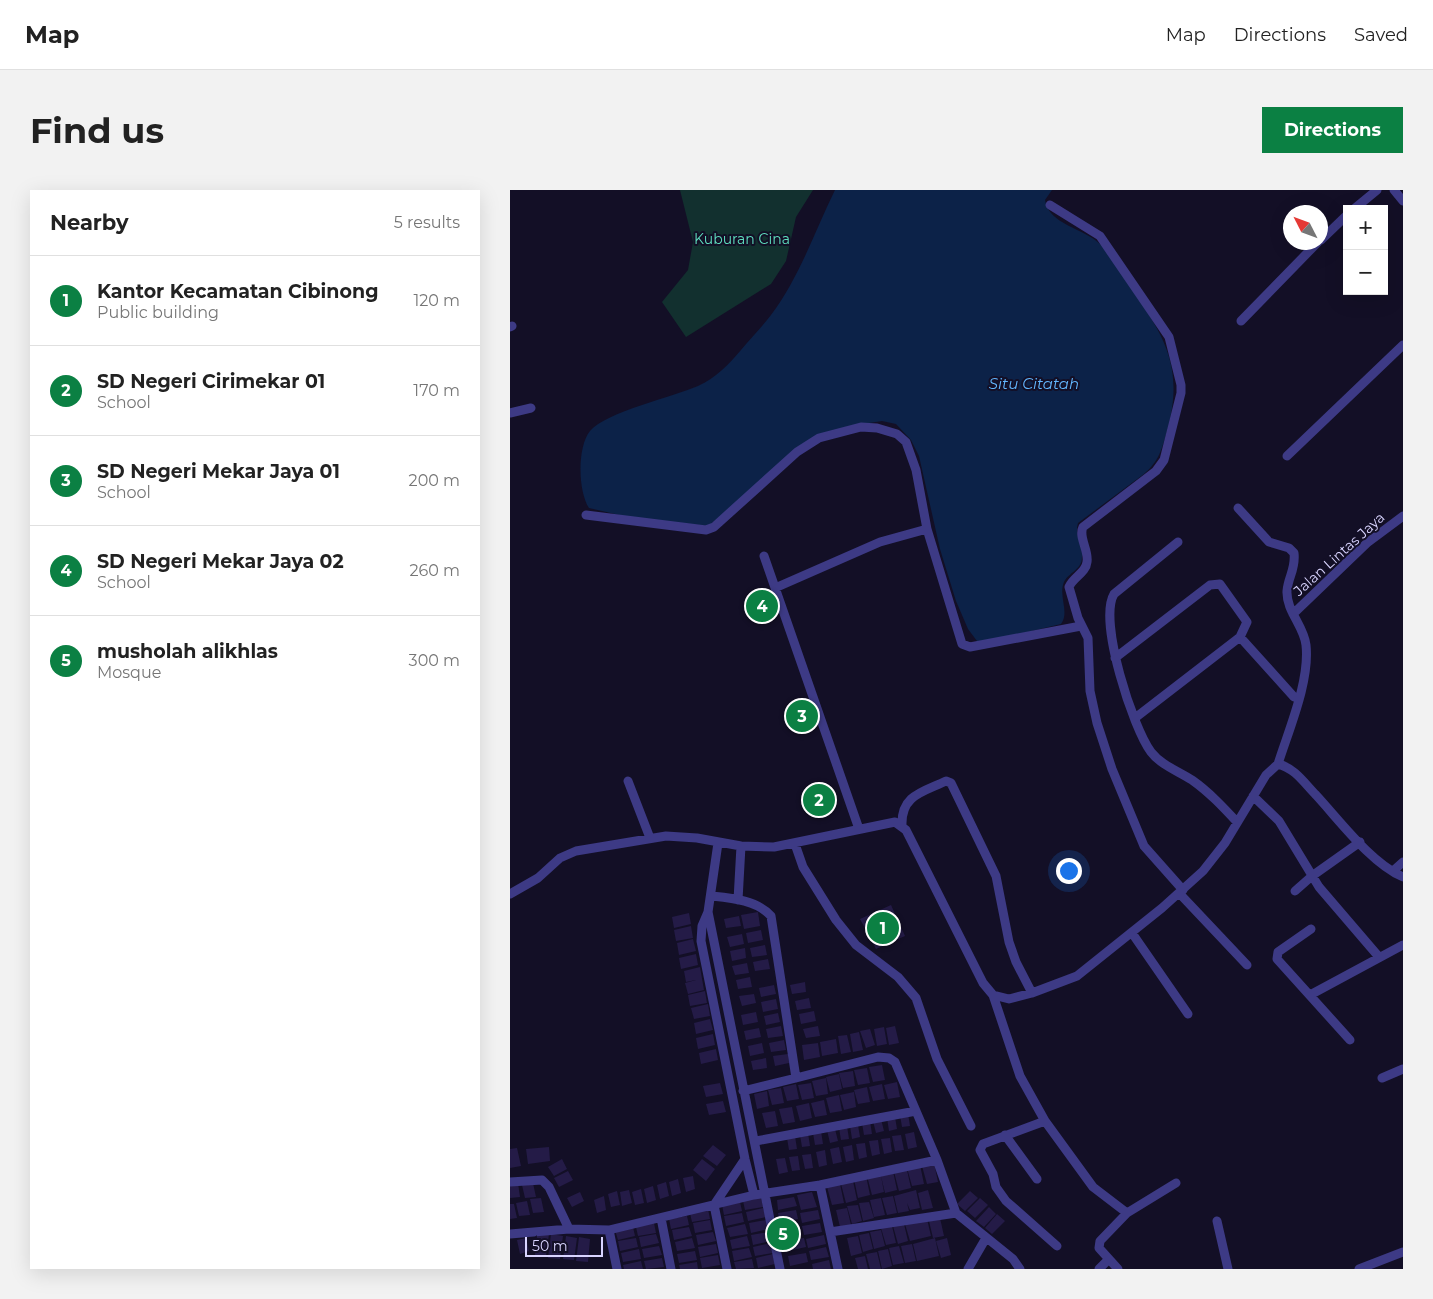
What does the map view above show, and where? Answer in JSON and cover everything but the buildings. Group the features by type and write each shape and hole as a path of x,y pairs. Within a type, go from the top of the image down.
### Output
{"street":[{"path":"1359,205 1377,190"},
{"path":"1394,190 1403,201"},
{"path":"1050,205 1100,236 1169,337 1181,385 1178,403 1160,465 1086,524 1081,531 1087,552 1087,565 1069,587 1081,626 1090,644 1090,691 1096,723 1112,769 1144,846 1181,892 1247,965"},
{"path":"1328,233 1343,219"},
{"path":"1241,321 1310,250"},
{"path":"1287,456 1403,345"},
{"path":"510,413 531,408"},
{"path":"586,515 706,530 714,527 806,445 830,433 861,427 872,427 890,431 906,442 916,470 927,529 962,644 970,647 1081,626"},
{"path":"993,995 1009,999 1032,993 1077,976 1132,933 1181,892 1215,856 1266,775 1278,764 1306,664 1306,642 1293,614 1287,590 1294,570 1294,553 1289,548 1269,542 1238,508"},
{"name":"Jalan Lintas Jaya","path":"1293,614 1367,543 1403,516"},
{"path":"775,588 873,545 927,529"},
{"path":"1178,542 1112,597 1110,635 1115,658 1144,741 1156,757 1192,780 1237,822"},
{"path":"764,556 859,829"},
{"path":"1115,658 1214,583 1220,584 1246,618 1247,627 1240,637 1135,718"},
{"path":"1240,637 1294,697"},
{"path":"1278,764 1297,775 1360,842 1393,871 1403,877"},
{"path":"628,781 650,838"},
{"path":"1032,993 1016,962 1009,942 996,876 951,783 946,781 910,799 902,810 902,825 983,983 993,995 1015,1061 1045,1121 1093,1188 1127,1213"},
{"path":"1253,796 1279,821 1312,876 1336,909 1379,957"},
{"path":"510,894 538,878 568,854 650,838 683,837 741,846 774,847 890,822 902,825"},
{"path":"718,842 711,896 708,912 702,926 701,941 754,1195"},
{"path":"1295,891 1312,876 1360,842"},
{"path":"795,844 803,867 836,920 856,945 898,977 916,998 937,1059 971,1126"},
{"path":"738,900 741,846"},
{"path":"1393,871 1403,862"},
{"path":"711,896 738,900 763,909 771,916 796,1078"},
{"path":"708,912 743,1091 756,1141 780,1269"},
{"path":"1311,929 1280,950 1276,956 1350,1040"},
{"path":"1132,933 1188,1014"},
{"path":"1310,994 1403,945"},
{"path":"743,1091 878,1057 889,1058 898,1069 937,1160 956,1213 1013,1259 1020,1269"},
{"path":"1382,1078 1403,1069"},
{"path":"756,1141 916,1111"},
{"path":"1045,1121 980,1146 996,1187 1013,1209 1057,1246"},
{"path":"1005,1135 1037,1180"},
{"path":"727,1269 714,1205 745,1159"},
{"path":"510,1234 569,1229 609,1230 754,1195 765,1190 820,1185 937,1160"},
{"path":"736,1173 765,1190"},
{"path":"510,1182 542,1180 549,1187 569,1229"},
{"path":"1118,1269 1099,1248 1100,1241 1127,1213 1176,1183"},
{"path":"820,1185 838,1269"},
{"path":"830,1232 956,1213"},
{"path":"661,1218 671,1269"},
{"path":"1217,1221 1228,1269"},
{"path":"609,1230 617,1269"},
{"path":"968,1269 986,1238"},
{"path":"1359,1269 1403,1252"},
{"path":"1099,1269 1108,1259"}],"green space":[{"name":"Kuburan Cina","path":"680,190 813,190 796,217 786,261 771,284 686,337 662,302 688,270 693,242"}],"water":[{"name":"Situ Citatah","path":"835,190 1052,190 1045,200 1053,215 1060,221 1093,239 1104,248 1141,302 1161,336 1168,353 1174,388 1172,408 1161,449 1157,459 1144,474 1078,523 1077,532 1082,553 1081,561 1078,568 1064,582 1062,593 1064,614 1061,624 981,643 977,641 968,629 956,601 940,549 919,456 911,440 896,424 882,421 850,426 829,432 708,526 628,517 589,508 585,500 580,469 583,447 590,431 610,417 698,386 711,379 727,365 764,324 781,301 798,270"}],"place":[{"name":"SD Negeri Mekar Jaya 02","path":"762,606"},
{"name":"SD Negeri Mekar Jaya 01","path":"802,716"},
{"name":"SD Negeri Cirimekar 01","path":"819,800"},
{"name":"Kantor Kecamatan Cibinong","path":"883,928"},
{"name":"musholah alikhlas","path":"783,1234"}]}
